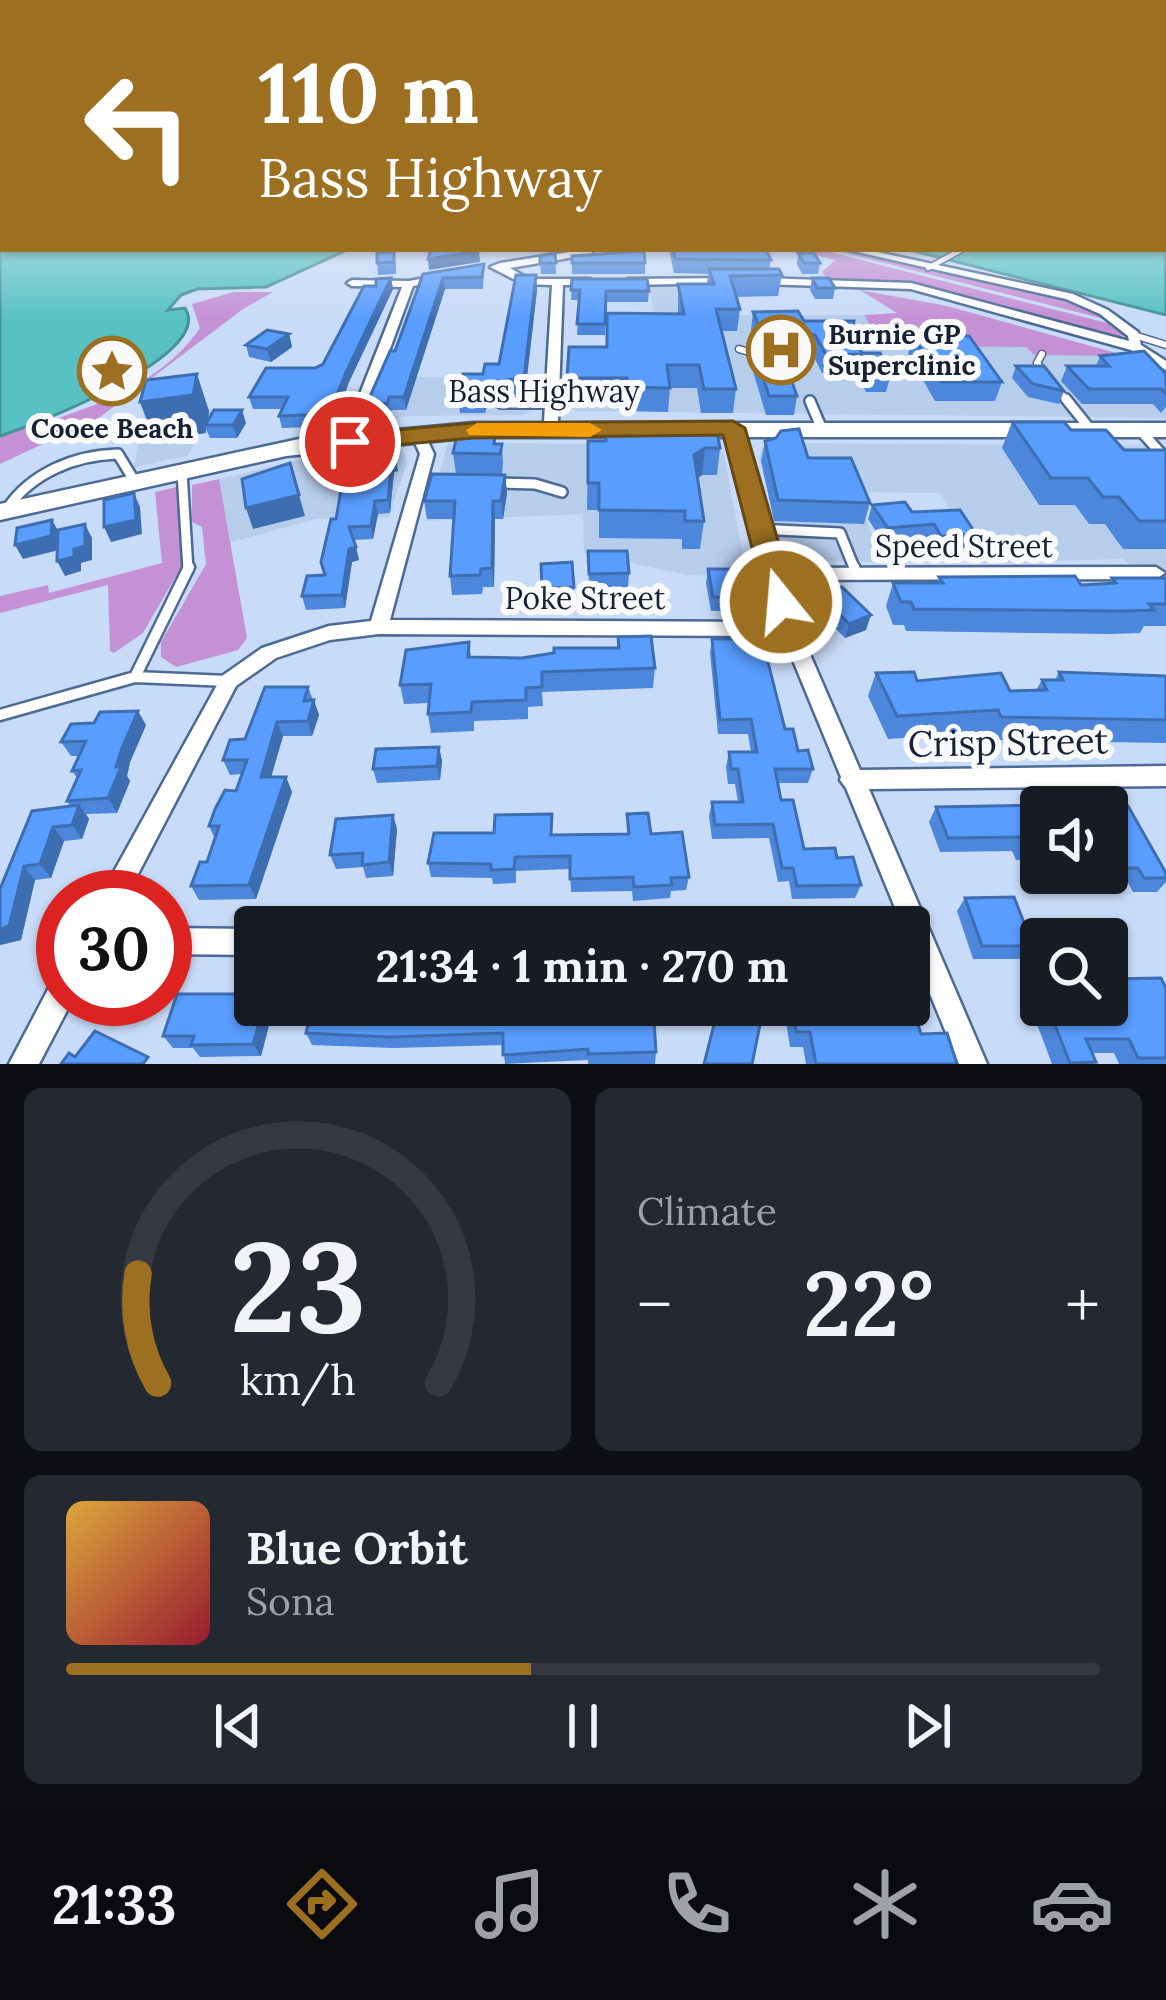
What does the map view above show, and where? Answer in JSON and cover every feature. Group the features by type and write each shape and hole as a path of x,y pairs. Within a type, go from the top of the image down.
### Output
{"highway":[{"name":"Bass Highway","path":"3,512 363,431 550,413 733,428"},
{"name":"Bass Highway","path":"286,449 418,434 821,427 1166,430"}],"street":[{"path":"476,271 588,252"},
{"path":"861,252 1069,296 1104,312 1166,366"},
{"path":"500,266 527,282 600,282"},
{"path":"352,283 409,284 453,276"},
{"path":"621,282 733,281"},
{"path":"756,281 911,286 1134,341"},
{"path":"550,413 558,282"},
{"path":"363,431 358,414 409,284"},
{"path":"733,428 790,629 900,906"},
{"path":"380,627 427,454 418,434"},
{"name":"Speed Street","path":"771,574 1161,573"},
{"name":"Poke Street","path":"229,681 269,653 329,633 380,627 790,629"},
{"path":"128,870 229,681"},
{"name":"Crisp Street","path":"851,780 1166,776"},
{"path":"192,941 234,942"},
{"path":"930,976 973,1064"},
{"path":"23,1064 44,1026"}],"lane":[{"path":"928,268 957,252"},
{"path":"1134,341 1166,345"},
{"path":"739,349 777,358"},
{"path":"1042,354 1036,364 1090,429"},
{"path":"810,401 821,427"},
{"path":"501,403 550,413"},
{"path":"1140,430 1166,459"},
{"path":"135,677 191,564 182,472"},
{"path":"419,482 442,483"},
{"path":"488,483 535,484 562,492"},
{"path":"758,529 841,533 856,573"},
{"path":"0,715 135,677 184,675 229,681"}],"shaded area":[{"path":"0,252 342,252 266,287 197,289 181,295 168,310 185,308 187,327 174,346 149,366 82,403 0,436"},
{"path":"805,252 830,252 1119,326 1126,335 1114,337 911,283 828,279 822,272 835,260"},
{"path":"841,252 1067,299 1112,321"},
{"path":"918,252 1165,252 1166,315"},
{"path":"649,287 703,287 710,315 864,315 882,346 1026,347 1034,355 1127,356 1166,393 1166,418 576,411 566,404 570,350 636,350 634,315 654,312"},
{"path":"860,290 947,306 1127,356 1034,355 1026,347 882,346 864,315 897,313"},
{"path":"234,292 273,292 243,309 100,417 0,464 0,436 83,409 136,385 160,369 200,328 192,304"},
{"path":"384,377 537,378 535,407 524,415 410,416 371,422 367,418"},
{"path":"145,408 217,409 187,456 134,467"},
{"path":"448,442 717,446 724,454 747,577 687,575 584,553 583,514 426,521"},
{"path":"773,443 1166,446 1166,599 1123,559 979,563 940,493 855,492 883,562 810,561 789,556 781,546 759,456 763,447"},
{"path":"388,446 403,453 407,463 389,517 316,519 228,543 219,479 348,449"},
{"path":"219,479 247,638 238,650 176,667 161,657 161,642 206,564 202,527 192,522 192,485"},
{"path":"177,487 184,562 143,633 114,653 110,651 108,585 0,613 0,596 48,585 49,593 162,563 155,492"}],"building":[{"path":"394,252 394,262 377,263 377,253"},
{"path":"430,252 473,252 428,259"},
{"path":"644,252 645,263 572,263 572,256"},
{"path":"674,252 767,252 771,260 675,259"},
{"path":"555,253 556,263 540,263 540,256"},
{"path":"798,253 814,253 820,263 804,263"},
{"path":"484,264 482,277 443,278 404,397 389,397 387,404 368,401 390,351 395,351 423,274"},
{"path":"709,269 779,269 782,275 730,276 740,309 716,309 736,389 704,389 699,365 667,365 670,388 627,387 627,378 567,378 569,347 607,347 607,313 684,314 678,284 714,284"},
{"path":"516,275 536,275 524,378 486,382 484,396 458,397 463,374 483,374 485,364 499,364"},
{"path":"391,278 335,399 341,399 335,414 279,416 288,397 249,397 266,368 323,364 364,286"},
{"path":"812,278 829,278 835,288 817,288"},
{"path":"572,279 647,279 649,291 606,291 605,324 577,324 580,290 571,290"},
{"path":"798,311 804,321 854,321 851,334 862,353 880,353 891,373 871,373 860,354 826,355 815,335 760,328 753,312"},
{"path":"267,330 289,334 267,349 246,345"},
{"path":"913,336 969,336 1002,382 941,382"},
{"path":"754,349 782,354 797,396 769,396"},
{"path":"1144,351 1166,374 1166,394 1161,389 1089,389 1067,366 1109,366 1100,356"},
{"path":"1016,366 1044,366 1064,391 1033,384"},
{"path":"197,374 193,395 140,402 146,380"},
{"path":"214,410 242,410 233,425 205,425"},
{"path":"1012,422 1064,422 1071,430 1106,430 1124,450 1166,450 1166,521 1139,521 1119,497 1103,497 1088,478 1051,478"},
{"path":"799,429 808,458 851,458 870,503 778,500 765,441 781,431"},
{"path":"606,430 717,432 720,448 705,448 694,455 704,521 685,521 685,511 599,510 599,483 588,483 588,441 606,441"},
{"path":"457,436 495,436 494,444 502,444 500,454 453,453"},
{"path":"339,442 346,460 348,451 387,442 396,458 392,459 388,500 375,501 371,526 349,527 356,547 349,549 342,595 302,596 307,576 325,575 321,562 331,519 336,519 346,461 316,468 309,446"},
{"path":"290,463 299,495 246,508 242,479"},
{"path":"432,474 505,475 501,501 493,501 492,568 481,569 480,575 450,576 455,501 424,501"},
{"path":"134,493 136,520 104,527 104,500"},
{"path":"905,502 912,512 960,510 976,534 941,536 934,524 888,528 872,505"},
{"path":"52,520 51,536 15,545 17,528"},
{"path":"85,524 85,546 74,549 74,557 57,561 58,530"},
{"path":"588,551 627,551 629,573 589,574"},
{"path":"572,562 574,587 542,589 541,564"},
{"path":"708,569 740,569 749,597 713,597"},
{"path":"1075,576 1081,585 1116,583 1112,578 1166,578 1166,604 1149,604 1154,610 1122,611 914,609 911,602 901,602 893,583 943,583 939,577"},
{"path":"842,587 871,615 849,624 821,595"},
{"path":"651,636 655,668 542,672 542,687 526,688 526,700 472,702 471,712 428,714 431,684 400,685 406,650 469,642 468,657 522,658 554,653 554,648 619,648 618,637"},
{"path":"712,639 762,639 785,729 793,729 798,751 808,750 813,769 775,769 781,800 793,800 804,849 835,848 837,858 853,857 861,885 797,886 793,868 782,868 773,824 715,825 712,802 743,802 738,769 731,769 729,752 757,752 751,719 720,720"},
{"path":"914,672 917,681 1001,673 1010,691 1047,690 1042,680 1063,680 1059,672 1166,676 1166,720 1001,717 998,710 897,716 876,673"},
{"path":"265,687 308,687 304,701 314,700 308,721 277,722 261,777 286,777 249,885 192,886 200,862 207,862 219,826 209,826 215,809 225,790 236,791 247,760 223,760 230,740 245,739"},
{"path":"138,711 108,798 67,801 81,770 72,771 86,741 61,742 71,724 94,723 100,712"},
{"path":"439,747 437,766 373,769 376,749"},
{"path":"79,805 72,825 53,827 40,864 24,866 9,926 0,929 0,889 32,811"},
{"path":"1020,806 1020,837 948,838 936,807"},
{"path":"1128,806 1166,878 1144,878 1138,868 1128,868"},
{"path":"648,813 651,834 682,832 689,877 671,878 672,885 634,887 633,877 570,879 570,856 515,857 514,869 428,863 434,833 494,833 495,815 552,814 551,835 629,834 627,814"},
{"path":"393,815 389,862 362,865 363,853 330,855 336,819"},
{"path":"1014,897 1022,918 1020,946 982,946 965,898"},
{"path":"1161,978 1166,988 1166,1058 1138,1058 1129,1039 1086,1039 1096,1062 1070,1063 1055,1026 1128,1026 1128,979"},
{"path":"192,994 234,994 234,1026 258,1026 253,1044 191,1045 194,1036 163,1036 166,1026 192,1026"},
{"path":"308,1026 654,1026 656,1052 588,1054 588,1049 503,1055 503,1033 389,1037 306,1033"},
{"path":"714,1026 760,1026 752,1064 704,1064"},
{"path":"795,1026 919,1026 921,1034 947,1033 957,1064 816,1064 810,1032 796,1032"},
{"path":"95,1031 148,1057 143,1064 61,1064 69,1053 75,1057"}],"slow traffic":[{"path":"477,430 590,430"}],"place":[{"name":"Burnie GP Superclinic","path":"781,350"},
{"name":"Cooee Beach","path":"112,371"}],"route":[{"path":"350,442 473,430 733,428 781,602"}]}
